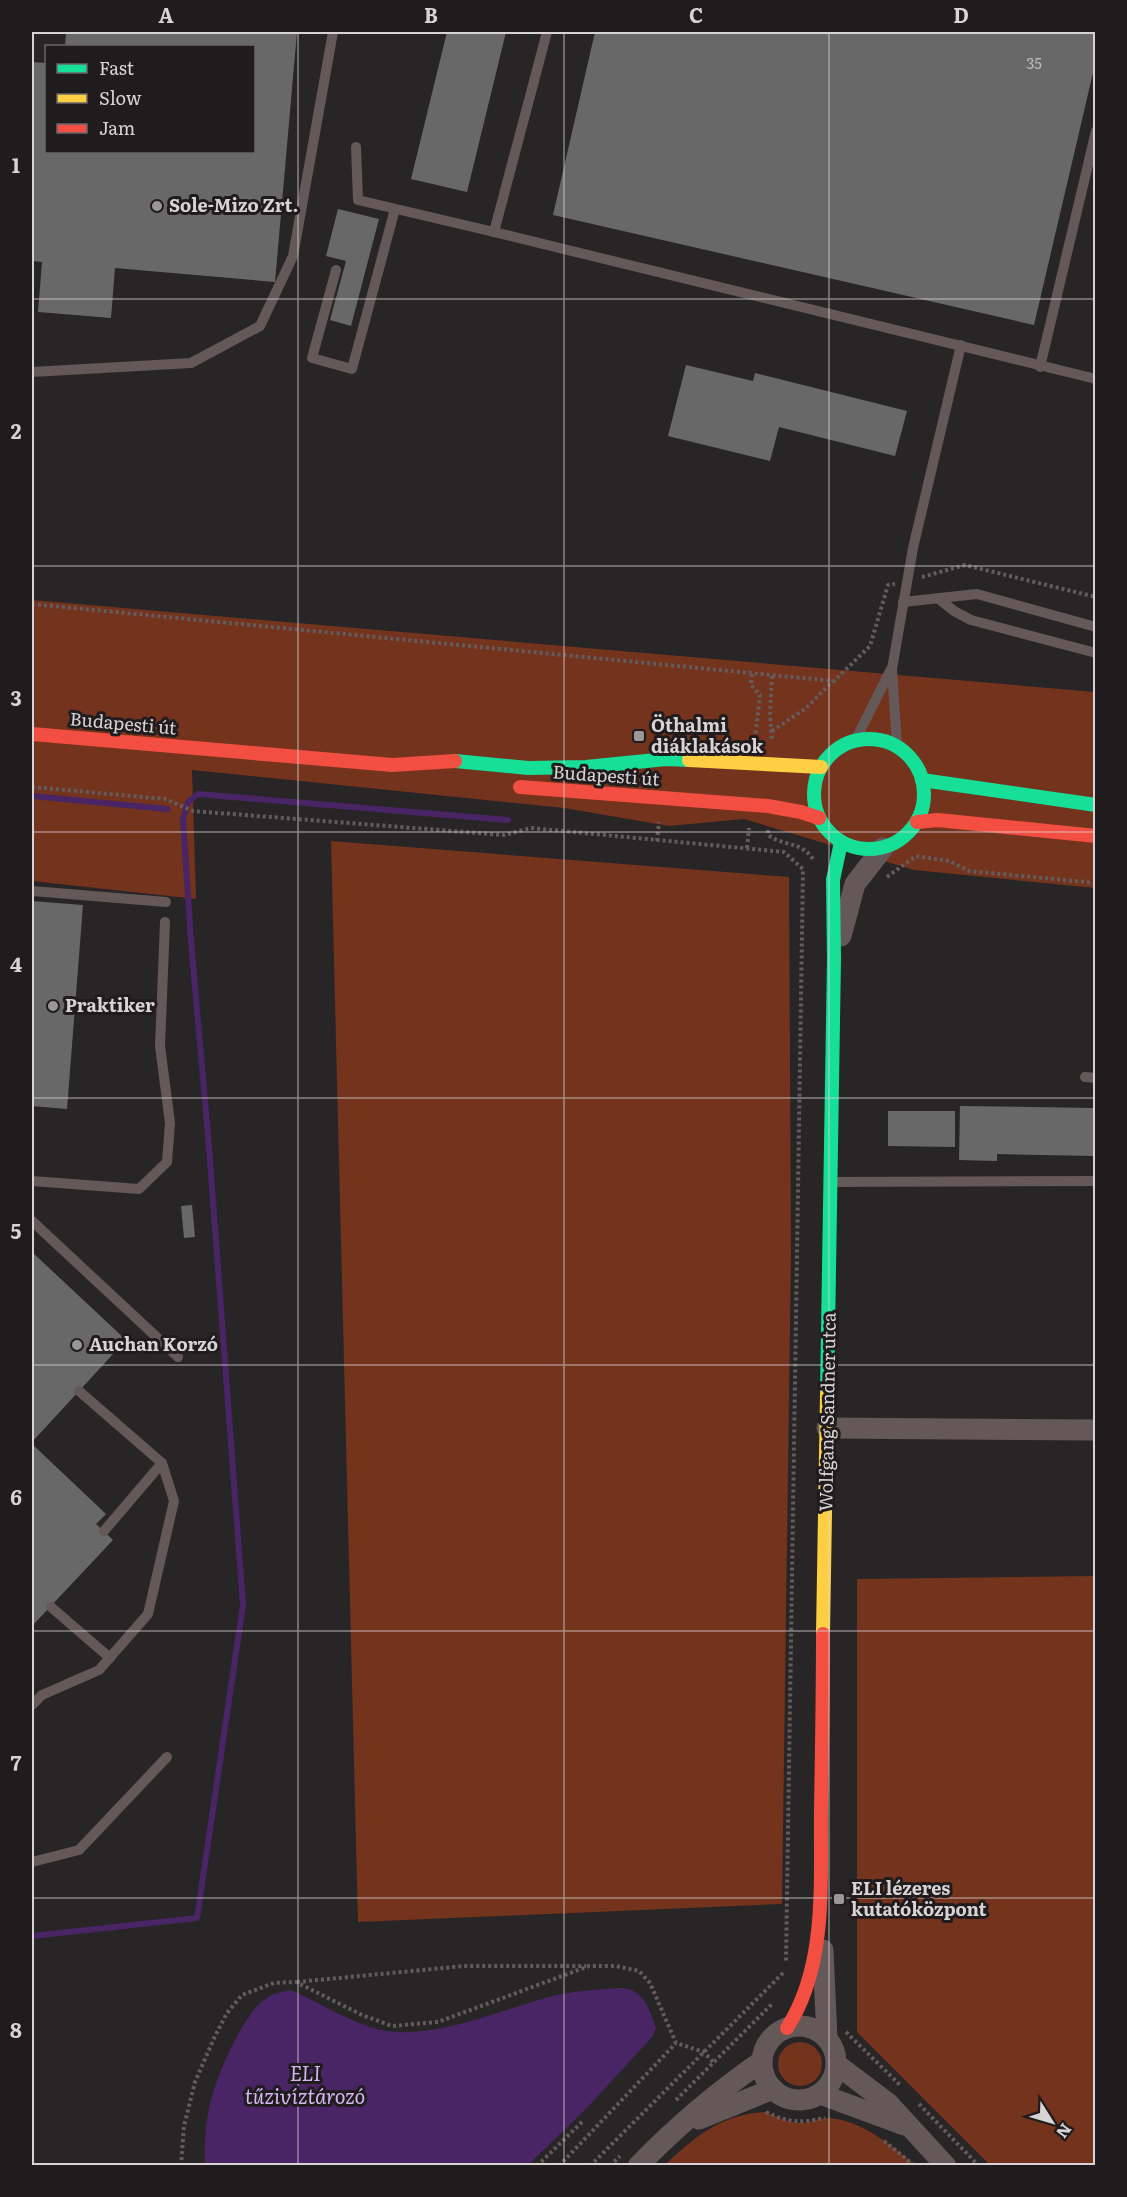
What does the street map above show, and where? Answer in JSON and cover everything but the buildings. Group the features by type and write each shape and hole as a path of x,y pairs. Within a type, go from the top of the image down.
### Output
{"main road":[{"name":"Budapesti út","path":"32,734 392,765 456,761 528,768 586,767 666,759 821,767"},
{"path":"876,740 897,746 913,760 922,780 924,801 917,822 902,838 883,848 862,849 841,842 828,832 819,818 814,792 821,767 835,750 855,741 876,740"},
{"name":"Budapesti út","path":"392,765 431,776"},
{"path":"922,780 1095,805"},
{"name":"Budapesti út","path":"509,786 768,806 819,818"},
{"path":"917,822 938,819 1095,837"},
{"name":"Wolfgang Sandner utca","path":"819,1922 834,959 833,880 841,842"},
{"path":"787,2028 797,2015 803,1997 819,1922"}],"street":[{"name":"Wolfgang Sandner utca","path":"834,959 855,884 883,848"},
{"path":"827,1428 1095,1430"},
{"path":"819,1922 824,1952 827,2039"},
{"path":"632,2158 736,2091 762,2061 770,2041 787,2028 798,2026 818,2032 832,2046 836,2064 834,2075 820,2094 808,2099 796,2100 783,2097 766,2081 762,2061"},
{"path":"836,2064 889,2104 946,2166"},
{"path":"736,2091 773,2089"},
{"path":"820,2094 908,2126"}],"lane":[{"path":"32,372 191,363 260,326 293,256 333,32"},
{"path":"494,232 547,32"},
{"path":"1040,367 1093,152 1095,131"},
{"path":"356,147 358,200 1095,379"},
{"path":"336,270 312,358 352,369 395,209"},
{"path":"897,746 892,669 913,548 961,345"},
{"path":"903,602 939,600 958,595 977,594 1095,627"},
{"path":"939,600 971,620 1095,653"},
{"path":"855,741 892,669"},
{"path":"32,891 166,902"},
{"path":"32,1181 139,1189 167,1162 170,1124 160,1046 165,922"},
{"path":"831,1182 1095,1181"},
{"path":"32,1221 178,1357"},
{"path":"32,1705 42,1695 99,1670 148,1614 174,1501 162,1463 79,1391"},
{"path":"104,1531 162,1463"},
{"path":"51,1607 110,1658"},
{"path":"32,1862 79,1850 167,1756"}],"path":[{"path":"32,604 475,645 772,676 771,764"},
{"path":"752,675 751,685 760,695 755,744"},
{"path":"772,731 805,709 834,681"},
{"path":"32,787 171,801 192,811 504,836 531,828 747,848 784,852 802,869 786,1971 590,2166"},
{"path":"768,806 768,835 778,842 807,850 816,863"},
{"path":"657,841 659,822"},
{"path":"747,848 749,823"},
{"path":"878,884 916,856 949,861 969,870 1095,883"},
{"path":"181,2166 184,2126 195,2082 227,2013 242,1995 274,1983 464,1966 616,1966 639,1971 650,1983 676,2043"},
{"path":"296,1982 362,2015 392,2026 438,2022 589,1966"},
{"path":"674,2102 779,1996"},
{"path":"676,2043 704,2052 714,2062 736,2091 745,2113 766,2112 783,2120 802,2123 828,2117"},
{"path":"559,2166 676,2043"},
{"path":"881,2066 906,2091"},
{"path":"914,2099 980,2166"},
{"path":"537,2166 583,2121"},
{"path":"879,2136 915,2166"},
{"path":"610,2166 632,2158"}],"shaded area":[{"path":"32,600 1095,692 1095,888 914,870 744,819 669,826 564,808 192,770 196,899 32,881"},
{"path":"331,841 789,877 791,1255 782,1904 358,1922"},
{"path":"1095,1576 1095,2165 990,2165 857,2032 857,1579"},
{"path":"800,2042 816,2048 822,2064 816,2080 800,2086 784,2080 778,2064 784,2048"},
{"path":"766,2112 797,2123 826,2118 853,2124 887,2142 915,2165 665,2165 711,2128 736,2117"}],"water":[{"name":"ELI tűzivíztározó","path":"622,1988 636,1992 645,2001 656,2028 653,2036 585,2110 528,2165 205,2165 208,2114 221,2069 237,2035 247,2020 256,2008 271,1995 291,1990 340,2015 370,2027 413,2032 460,2024 558,1995"}],"waterway":[{"path":"32,1936 197,1918 243,1605 209,1147 191,941 183,819 188,802 198,794 508,820"},
{"path":"32,796 167,809"}],"traffic: fast":[{"path":"869,739 890,744 908,755 919,773 924,794 919,815 908,833 890,844 869,849 848,844 830,833 819,815 814,794 819,773 830,755 848,744 869,739"},
{"path":"455,761 528,768 586,767 666,759 689,760"},
{"path":"922,780 1096,805"},
{"path":"827,1394 834,959 833,880 841,842"}],"traffic: slow":[{"path":"689,760 821,767"},
{"path":"823,1634 827,1394"}],"traffic: jam":[{"path":"32,734 392,765 455,761"},
{"path":"520,787 768,806 819,818"},
{"path":"917,822 938,820 1096,836"},
{"path":"787,2028 800,2003 809,1977 816,1950 819,1921 823,1634"}],"place":[{"name":"Sole-Mizo Zrt.","path":"157,206"},
{"name":"Öthalmi diáklakások","path":"639,736"},
{"name":"Praktiker","path":"53,1006"},
{"name":"Auchan Korzó","path":"77,1345"},
{"name":"ELI lézeres kutatóközpont","path":"839,1899"}]}
